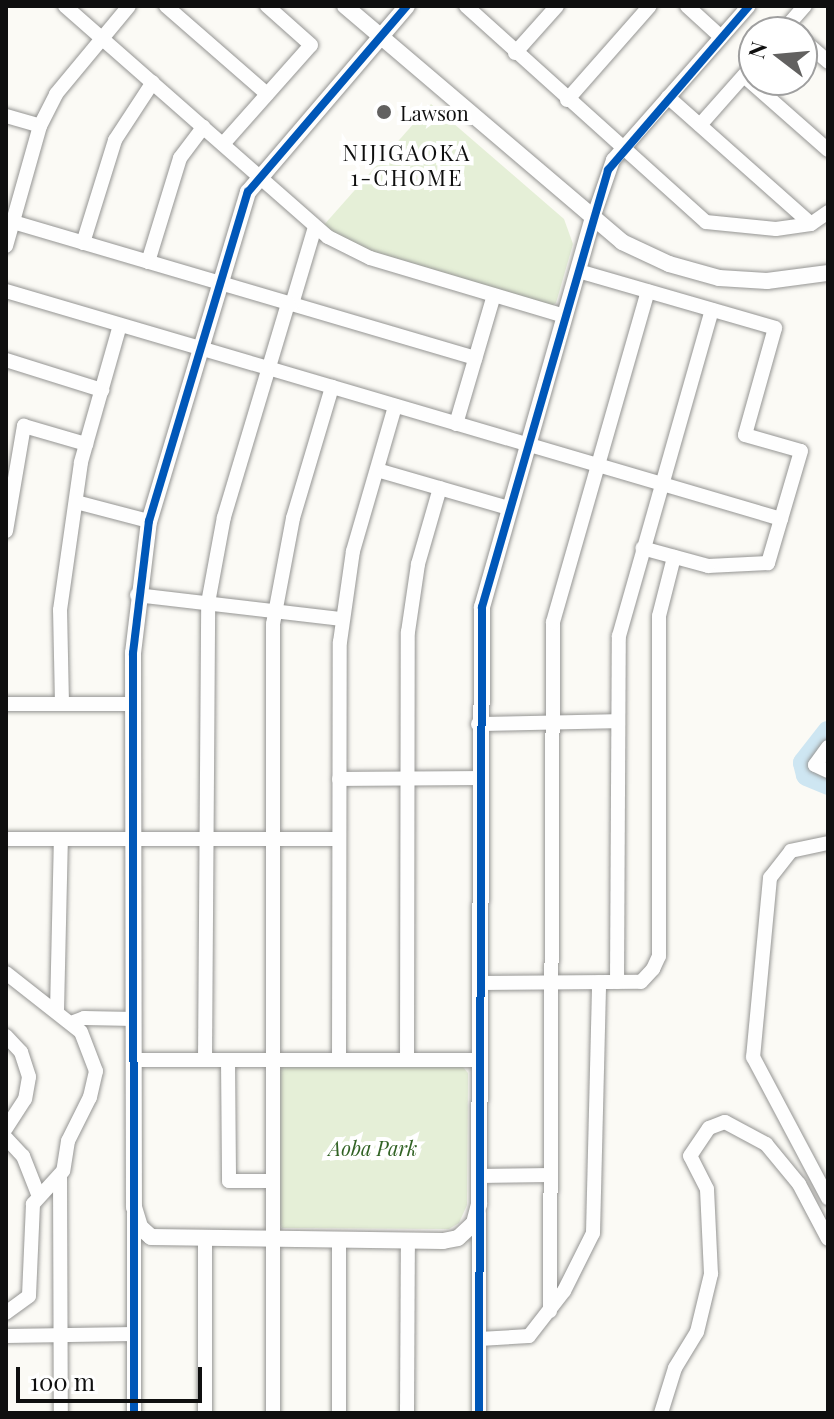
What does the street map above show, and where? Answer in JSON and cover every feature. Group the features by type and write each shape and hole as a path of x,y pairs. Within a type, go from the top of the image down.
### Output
{"street":[{"path":"65,6 315,227 370,258 565,316"},
{"path":"6,246 40,126 56,94 129,6"},
{"path":"166,6 267,94"},
{"path":"223,144 311,45 267,6"},
{"path":"345,6 592,221 651,257 702,274 767,281 828,273"},
{"path":"134,1413 133,704 137,595 149,521 240,209 258,176 407,6"},
{"path":"466,6 706,222 754,230 811,224 828,212"},
{"path":"515,53 557,6"},
{"path":"567,100 650,6"},
{"path":"687,6 721,37"},
{"path":"479,1413 478,724 482,607 608,170 749,6"},
{"path":"83,243 115,140 153,82"},
{"path":"700,125 738,83"},
{"path":"767,96 828,150"},
{"path":"668,97 811,224"},
{"path":"6,116 40,126"},
{"path":"148,262 173,175 203,127"},
{"path":"13,222 475,358"},
{"path":"205,1060 208,603 224,517 315,227"},
{"path":"578,271 775,328 745,435 801,451 768,563 708,566 642,548"},
{"path":"6,291 781,519"},
{"path":"550,1311 553,622 648,291"},
{"path":"456,424 494,295"},
{"path":"617,982 619,636 712,310"},
{"path":"62,704 60,610 76,502 86,444 120,325"},
{"path":"6,360 102,390"},
{"path":"273,1413 274,611 293,518 332,387"},
{"path":"339,1060 342,619 353,551 395,406"},
{"path":"6,531 24,426 86,444"},
{"path":"377,470 509,508"},
{"path":"407,1060 408,632 418,564 440,488"},
{"path":"76,502 149,521"},
{"path":"479,983 641,982 659,956 659,616 674,557"},
{"path":"137,595 342,619"},
{"path":"6,704 133,704"},
{"path":"478,724 618,721"},
{"path":"828,747 815,765 828,771"},
{"path":"339,779 478,778"},
{"path":"6,839 339,839"},
{"path":"57,1011 61,839"},
{"path":"826,843 791,851 770,878 753,1057 828,1198"},
{"path":"6,973 71,1023 92,1051 96,1071 90,1097 68,1141 60,1176 61,1413"},
{"path":"479,1339 529,1336 550,1311 593,1233 599,982"},
{"path":"71,1023 84,1018 134,1019"},
{"path":"6,1036 21,1052 29,1077 25,1099 6,1128"},
{"path":"134,1060 479,1060"},
{"path":"228,1060 229,1181 273,1181"},
{"path":"661,1413 675,1368 697,1332 711,1274 707,1189 690,1156 698,1140 725,1122 766,1144 799,1184 826,1228"},
{"path":"6,1138 23,1156 38,1194"},
{"path":"479,1176 550,1175"},
{"path":"6,1313 29,1296 32,1209 38,1194 60,1176"},
{"path":"443,1241 470,1229 479,1204"},
{"path":"134,1207 140,1227 163,1239"},
{"path":"134,1239 479,1241"},
{"path":"205,1240 205,1413"},
{"path":"339,1240 339,1413"},
{"path":"407,1413 408,1241"},
{"path":"6,1336 134,1334"}],"green space":[{"path":"431,104 564,219 573,244 556,303 551,306 352,245 323,226"},
{"name":"Aoba Park","path":"284,1066 463,1067 468,1073 467,1205 459,1223 449,1229 282,1228 278,1222 278,1071"}],"waterway":[{"path":"828,732 804,763 807,775 828,784"}],"cycle path":[{"path":"134,1413 133,653 149,521 248,192 407,6"},
{"path":"479,1413 482,607 608,170 749,6"}],"place":[{"name":"Lawson","path":"384,112"}],"district":[{"name":"NIJIGAOKA 1-CHOME","path":"407,164"}]}
